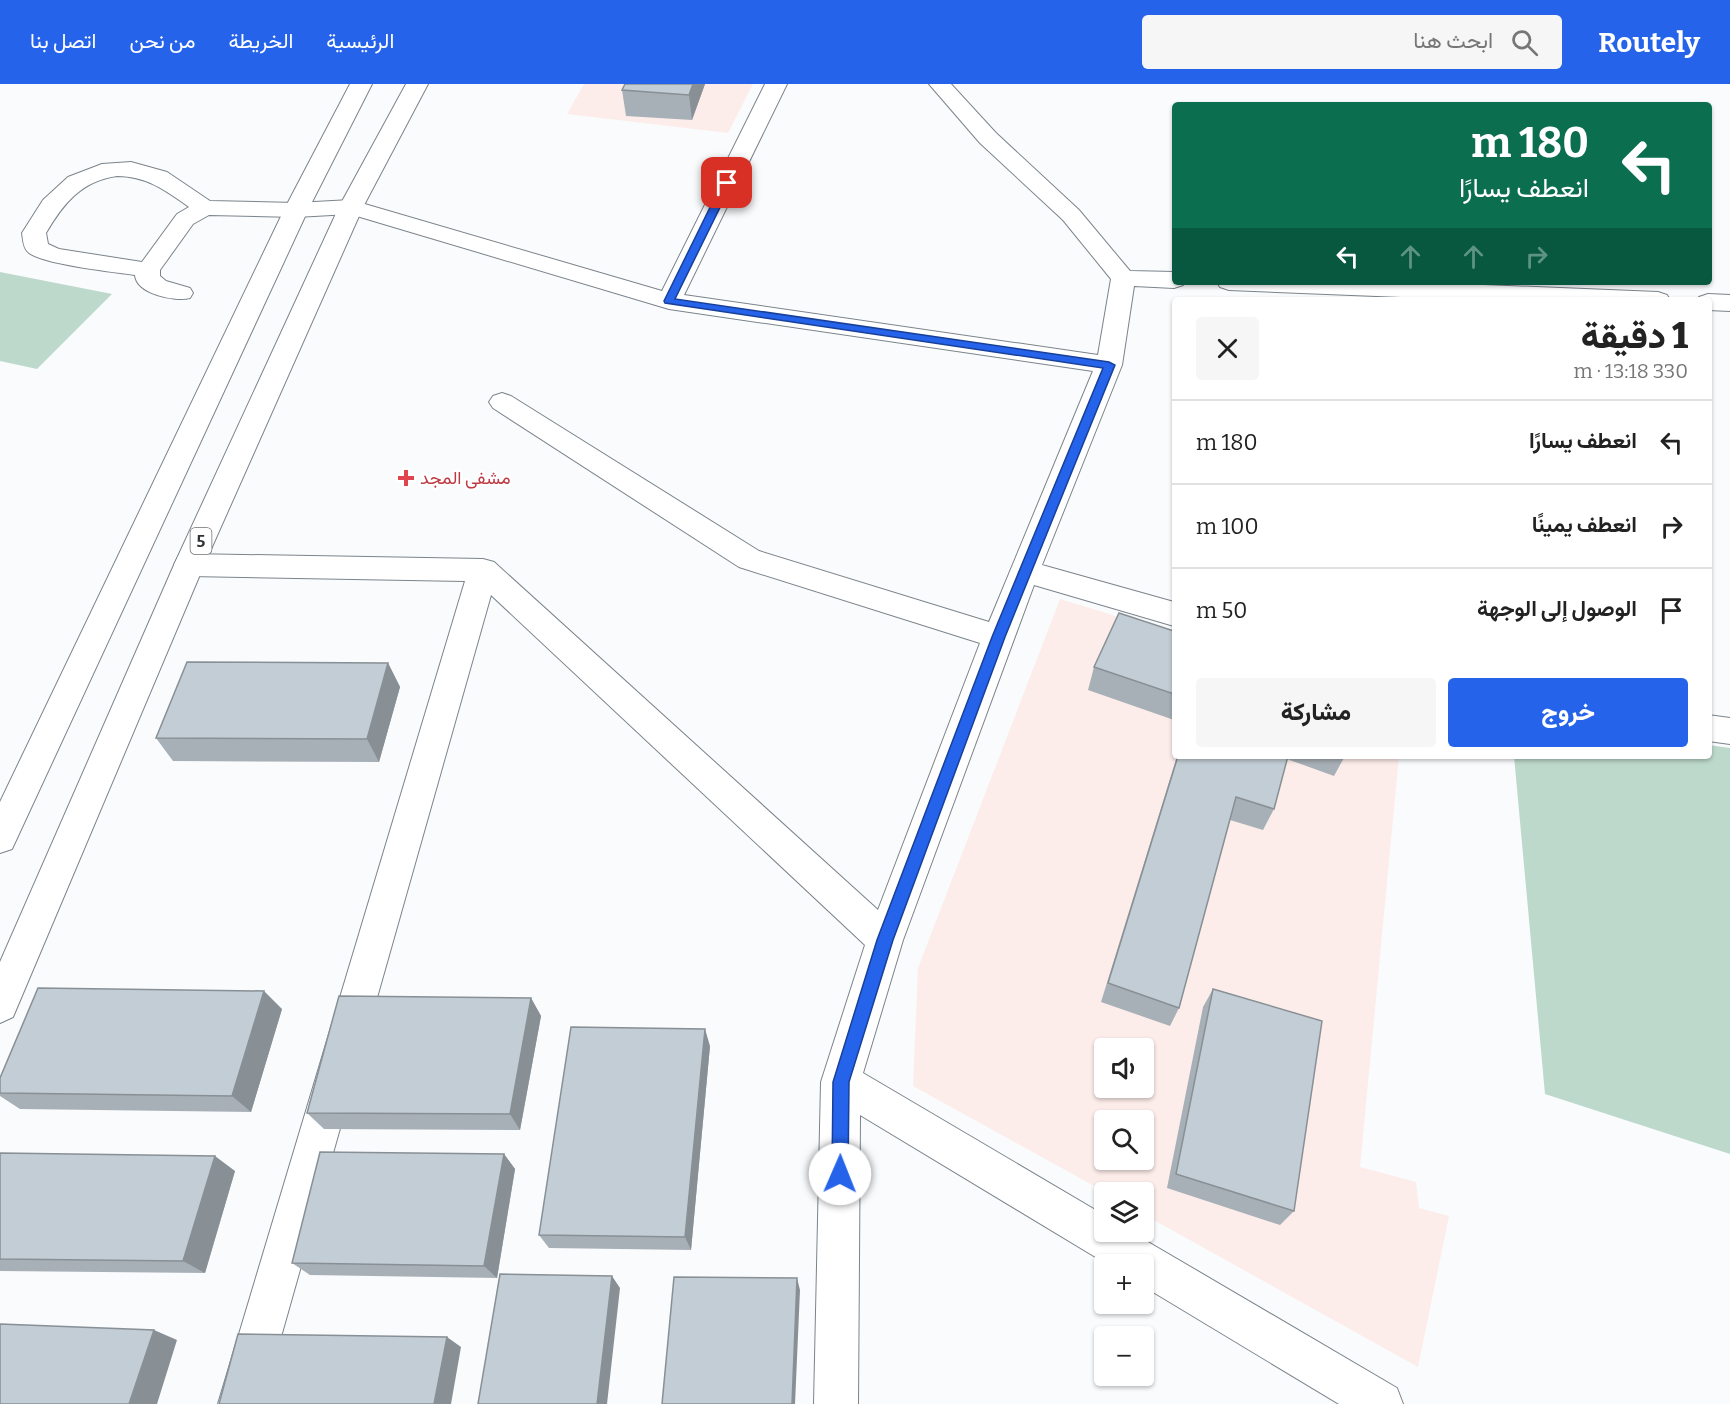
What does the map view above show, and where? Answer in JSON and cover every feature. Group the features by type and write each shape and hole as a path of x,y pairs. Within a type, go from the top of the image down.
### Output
{"street":[{"path":"0,838 296,210 361,84"},
{"name":"5","path":"0,1005 189,565 351,207 417,84"},
{"path":"669,301 776,84"},
{"path":"940,84 988,138 1071,215 1123,278 1172,280"},
{"path":"148,270 54,255 37,248 34,233 54,201 80,179 98,171 122,168 157,176 205,208"},
{"path":"182,293 157,286 147,279 148,270 185,219 205,208 296,210 351,207 669,301 1109,365"},
{"path":"836,1404 841,1082 885,940 998,637 1109,365 1123,278"},
{"path":"1300,285 1586,297"},
{"path":"1712,302 1730,303"},
{"path":"502,402 749,559 998,637"},
{"path":"189,565 483,570 885,940"},
{"path":"240,1404 483,570"},
{"path":"1026,572 1172,613"},
{"path":"1712,729 1730,731"},
{"path":"841,1082 1380,1404"}],"shaded area":[{"path":"584,84 753,84 728,133 567,114"},
{"path":"1060,599 1172,633 1172,759 1399,759 1360,1167 1416,1182 1419,1208 1449,1216 1418,1367 1154,1220 1154,1182 1094,1182 1094,1186 913,1086 918,968"}],"green space":[{"path":"0,272 112,294 37,369 0,361"},
{"path":"1712,745 1730,748 1730,1154 1545,1094 1514,759 1712,759"}],"building":[{"path":"625,84 693,84 689,95 622,90"},
{"path":"1119,613 1172,630 1172,693 1094,667"},
{"path":"187,662 388,663 367,739 156,738"},
{"path":"1177,759 1287,759 1274,809 1236,797 1179,1008 1108,983"},
{"path":"38,988 264,991 232,1096 0,1093 0,1078"},
{"path":"1213,989 1322,1021 1294,1211 1176,1174"},
{"path":"339,996 531,998 510,1114 307,1113"},
{"path":"571,1027 705,1029 685,1237 539,1235"},
{"path":"320,1152 504,1154 484,1266 292,1263"},
{"path":"0,1153 215,1156 183,1261 0,1259"},
{"path":"500,1274 612,1276 597,1404 478,1404"},
{"path":"674,1277 797,1278 792,1404 662,1404"},
{"path":"0,1324 154,1330 129,1404 0,1404"},
{"path":"238,1334 447,1337 434,1404 219,1404"}],"place":[{"name":"مشفى المجد","path":"406,478"}],"route":[{"path":"727,183 669,301 1109,365 998,637 885,940 841,1082 840,1174"}]}
